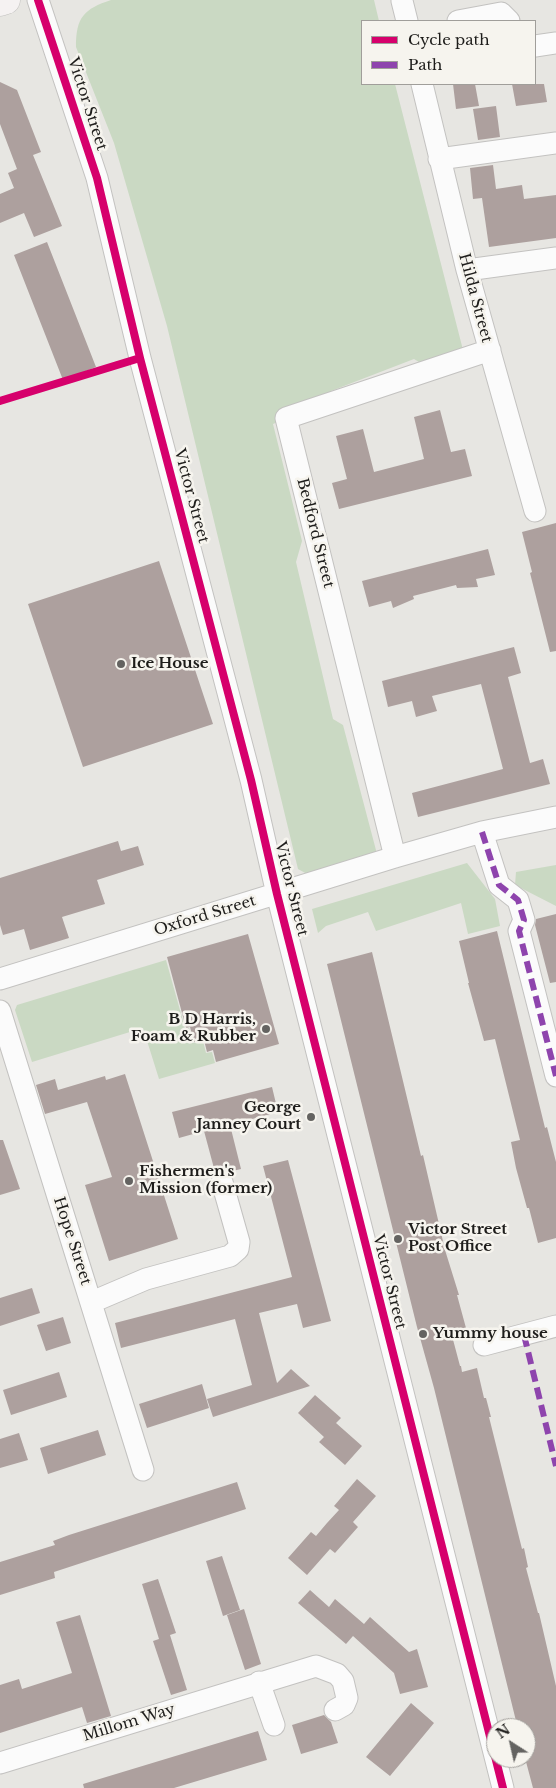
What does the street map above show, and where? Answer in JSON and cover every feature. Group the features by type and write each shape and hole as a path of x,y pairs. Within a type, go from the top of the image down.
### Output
{"main road":[{"path":"0,2 6,0"}],"street":[{"name":"Victor Street","path":"38,0 97,178 140,358 251,780 502,1788"},
{"path":"402,1 407,20"},
{"path":"470,20 505,17"},
{"path":"536,46 556,42"},
{"name":"Hilda Street","path":"422,85 467,270 535,511"},
{"path":"439,159 556,143"},
{"path":"467,270 556,258"},
{"name":"Bedford Street","path":"395,857 286,418 490,350"},
{"name":"Oxford Street","path":"0,979 395,857 482,832 556,817"},
{"path":"482,832 499,885 518,900 524,920 519,931 556,1076"},
{"name":"Hope Street","path":"0,1011 143,1470"},
{"path":"92,1302 146,1279 230,1256 238,1249 238,1242 222,1182"},
{"path":"484,1345 556,1326"},
{"name":"Millom Way","path":"0,1763 316,1666 329,1669 343,1681 347,1698 344,1705 335,1710"},
{"path":"259,1682 274,1725"}],"green space":[{"path":"111,0 374,0 379,20 361,20 361,85 395,85 463,350 424,365 414,359 331,391 326,403 273,424 302,541 296,562 333,719 343,725 377,854 307,874 298,869 167,326 114,143 76,47 76,37 80,21 88,11"},
{"path":"467,863 495,899 500,926 468,934 461,903 376,931 368,912 326,926 318,933 312,909"},
{"path":"556,865 556,906 515,885 516,872"},
{"path":"166,960 185,1028 189,1028 193,1043 203,1041 206,1053 212,1052 215,1063 159,1079 143,1028 32,1062 15,1010 17,1005"}],"building":[{"path":"0,82 17,90 41,152 33,155 62,226 34,237 24,213 0,223 0,194 14,188 8,173 17,169 0,124"},
{"path":"544,84 547,102 516,106 512,85"},
{"path":"453,85 475,85 479,106 456,109"},
{"path":"496,106 500,137 478,140 473,109"},
{"path":"493,165 496,189 522,185 524,199 556,195 556,238 489,247 482,198 473,199 470,168"},
{"path":"47,242 96,367 63,380 14,255"},
{"path":"440,410 451,452 465,449 472,476 339,509 332,483 347,479 336,436 363,429 374,472 424,459 414,417"},
{"path":"556,523 556,651 550,652 530,573 532,572 522,532"},
{"path":"488,549 495,575 476,579 478,587 457,588 456,585 413,596 414,599 393,608 391,601 369,607 362,581"},
{"name":"Ice House","path":"159,561 213,724 83,767 28,604"},
{"path":"514,647 521,673 508,677 530,763 543,759 550,784 418,817 412,793 503,769 481,684 432,696 437,711 416,717 412,701 388,707 382,681"},
{"path":"118,841 121,851 138,846 144,865 97,880 105,904 62,917 69,938 30,950 24,929 3,935 0,925 0,878"},
{"path":"556,914 556,982 550,983 535,925 536,919"},
{"path":"497,931 545,1128 547,1127 556,1162 556,1238 538,1243 516,1168 511,1142 520,1140 495,1039 484,1041 459,941"},
{"path":"248,934 279,1044 216,1062 213,1050 207,1052 204,1040 194,1042 190,1027 186,1028 167,957"},
{"path":"372,952 421,1156 423,1155 445,1250 459,1295 457,1295 466,1328 451,1332 462,1372 477,1368 484,1398 486,1398 491,1417 489,1417 522,1549 524,1548 528,1567 526,1568 539,1613 556,1686 556,1788 533,1788 528,1768 536,1768 536,1718 515,1718 327,964"},
{"name":"Fishermen's Mission (former)","path":"125,1074 178,1239 109,1261 85,1185 112,1177 87,1102 45,1114 36,1085 55,1079 58,1090 105,1076 106,1080"},
{"path":"272,1087 278,1112 230,1125 241,1169 228,1172 219,1170 215,1172 204,1131 179,1138 172,1112"},
{"path":"0,1140 3,1140 20,1189 0,1195"},
{"path":"288,1160 331,1321 303,1328 297,1304 259,1313 277,1383 291,1369 310,1386 213,1417 207,1399 252,1385 235,1319 121,1348 115,1323 292,1277 263,1166"},
{"path":"32,1288 40,1313 0,1326 0,1298"},
{"path":"63,1317 71,1343 46,1351 37,1325"},
{"path":"59,1372 67,1397 11,1415 3,1390"},
{"path":"202,1384 209,1408 147,1428 139,1404"},
{"path":"315,1395 341,1418 336,1423 362,1446 345,1465 319,1442 324,1437 298,1413"},
{"path":"98,1430 106,1455 48,1474 40,1448"},
{"path":"19,1433 28,1460 0,1468 0,1439"},
{"path":"357,1479 376,1496 353,1522 358,1527 335,1553 330,1549 307,1575 288,1558 311,1532 316,1536 339,1510 334,1506"},
{"path":"237,1482 246,1509 54,1572 55,1578 0,1595 0,1562 55,1545 53,1541 69,1535"},
{"path":"222,1556 240,1610 223,1616 206,1561"},
{"path":"158,1579 176,1633 170,1635 187,1690 171,1695 153,1641 159,1639 142,1584"},
{"path":"310,1590 329,1607 335,1599 364,1624 370,1617 409,1652 417,1649 428,1687 400,1694 394,1673 353,1636 346,1644 298,1603"},
{"path":"244,1609 261,1664 245,1670 227,1615"},
{"path":"80,1615 111,1716 87,1723 82,1707 0,1733 0,1685 19,1679 22,1689 72,1673 56,1622"},
{"path":"411,1703 434,1723 390,1776 366,1757"},
{"path":"324,1715 331,1722 338,1743 301,1754 292,1725"},
{"path":"258,1731 267,1760 174,1788 84,1788 83,1784"}],"marked path":[{"path":"482,832 499,885 518,900 524,920 519,931 556,1076"},
{"path":"524,1335 556,1466"}],"cycle path":[{"path":"38,0 97,178 140,358 251,780 277,894 503,1788"},
{"path":"0,401 140,358"}],"place":[{"name":"Ice House","path":"121,664"},
{"name":"B D Harris, Foam & Rubber","path":"266,1029"},
{"name":"George Janney Court","path":"311,1117"},
{"name":"Fishermen's Mission (former)","path":"129,1181"},
{"name":"Victor Street Post Office","path":"398,1239"},
{"name":"Yummy house","path":"423,1334"}]}
